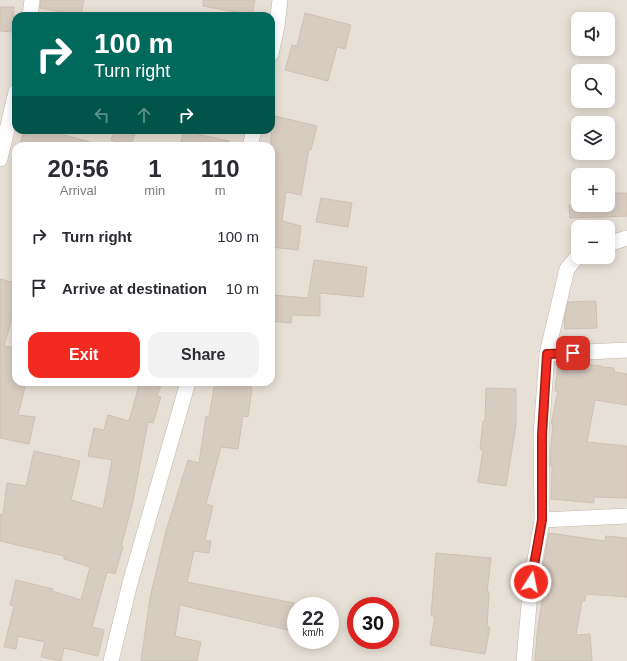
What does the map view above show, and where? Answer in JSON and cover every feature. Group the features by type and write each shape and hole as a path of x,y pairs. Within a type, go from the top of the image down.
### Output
{"street":[{"path":"30,12 32,0"},
{"path":"275,35 280,0"},
{"path":"0,159 12,109"},
{"path":"615,242 627,238"},
{"path":"524,661 531,582 542,520 542,435 547,354 567,269 571,264"},
{"path":"547,354 627,350"},
{"path":"111,661 135,568 187,386"},
{"path":"542,520 627,516"}],"shaded area":[{"path":"0,0 627,0 627,661 0,661"}],"building":[{"path":"41,0 84,0 82,12 63,12 40,8"},
{"path":"203,0 255,0 253,12 236,12 203,6"},
{"path":"0,7 14,7 14,12 12,12 12,32 0,31"},
{"path":"305,13 351,25 345,49 337,47 328,81 285,70 292,45 297,46"},
{"path":"275,116 317,126 311,150 309,149 301,195 286,192 282,221 301,226 298,250 275,247 275,142 271,142 271,134 275,134"},
{"path":"23,134 60,134 90,142 21,142"},
{"path":"113,134 135,134 132,142 118,142 111,140"},
{"path":"183,134 196,134 229,141 229,142 181,142"},
{"path":"615,193 627,193 627,216 570,218 569,205 571,205 571,212 615,212"},
{"path":"321,198 352,203 348,227 316,222"},
{"path":"314,260 367,267 363,297 320,293 320,316 292,315 291,323 275,321 275,295 308,298"},
{"path":"0,279 12,282 12,318 4,346 12,347 12,386 25,386 18,415 35,417 29,444 0,438"},
{"path":"596,301 597,328 565,329 564,319 568,302"},
{"path":"558,362 614,368 614,372 627,374 627,405 595,400 587,442 627,446 627,498 594,497 594,503 551,499 552,466 550,466 550,456 553,424 551,424 558,391 555,391"},
{"path":"139,386 161,386 157,396 161,397 153,423 148,422 132,506 121,546 123,547 115,574 107,572 92,627 104,630 98,656 64,648 61,661 41,657 45,642 18,636 16,649 4,647 14,606 10,605 16,580 53,589 52,591 81,600 90,567 64,559 64,556 0,541 0,514 3,515 7,483 26,486 34,451 80,461 71,500 103,509 112,460 88,456 94,428 104,430 108,415 129,421"},
{"path":"214,386 251,386 248,417 243,416 238,449 221,447 206,504 213,506 205,540 211,541 209,553 194,551 187,582 287,602 287,630 180,605 175,636 201,642 197,661 141,661 150,598 166,531 188,460 199,463 206,416 209,417"},
{"path":"486,388 516,389 516,425 506,486 478,482 483,450 480,449 483,421 485,421"},
{"path":"549,533 605,541 606,536 627,538 627,597 586,594 585,601 582,601 576,635 590,634 592,661 535,661 537,634 543,596 539,596 540,583"},
{"path":"436,553 491,558 487,592 489,592 487,627 490,627 485,654 430,645 435,616 431,616"}],"route":[{"path":"531,582 542,520 542,435 547,354 573,353"}]}
